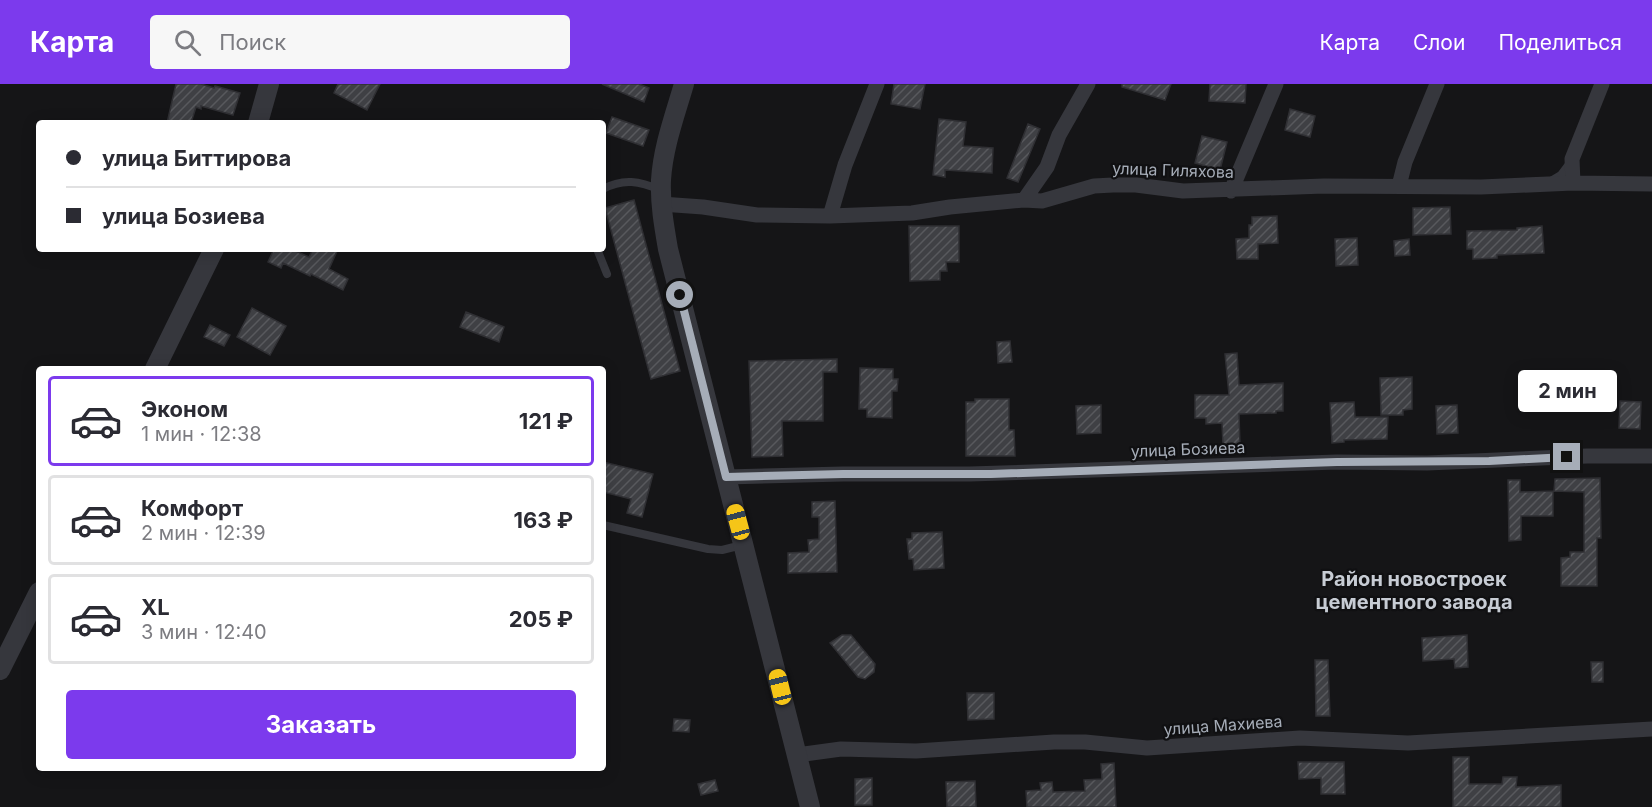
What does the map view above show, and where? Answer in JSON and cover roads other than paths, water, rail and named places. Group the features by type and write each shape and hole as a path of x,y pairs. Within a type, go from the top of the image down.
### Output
{"street":[{"path":"259,120 269,84"},
{"path":"684,84 666,151 661,197 668,249 810,807"},
{"path":"830,216 845,165 877,84"},
{"path":"1024,200 1047,167 1059,135 1088,84"},
{"path":"1230,191 1275,84"},
{"path":"1399,186 1405,162 1437,84"},
{"path":"1573,183 1572,159 1602,84"},
{"name":"улица Гиляхова","path":"661,197 703,207 757,215 830,216 912,213 1024,200 1042,201 1094,186 1113,185 1136,185 1183,191 1230,191 1295,187 1652,184"},
{"path":"156,366 213,252"},
{"name":"улица Бозиева","path":"726,477 970,474 1337,462 1448,462 1587,456 1652,456"},
{"path":"0,670 36,598"},
{"name":"улица Махиева","path":"797,755 841,750 916,751 1054,742 1085,742 1147,748 1300,738 1408,743 1652,729"}],"lane":[{"path":"1543,184 1562,175 1572,159"},
{"path":"606,187 629,181 644,183 661,197"},
{"path":"598,252 607,274"},
{"path":"606,526 708,549 722,550 744,544"}],"district":[{"name":"Район новостроек цементного завода","path":"1414,590"}]}
